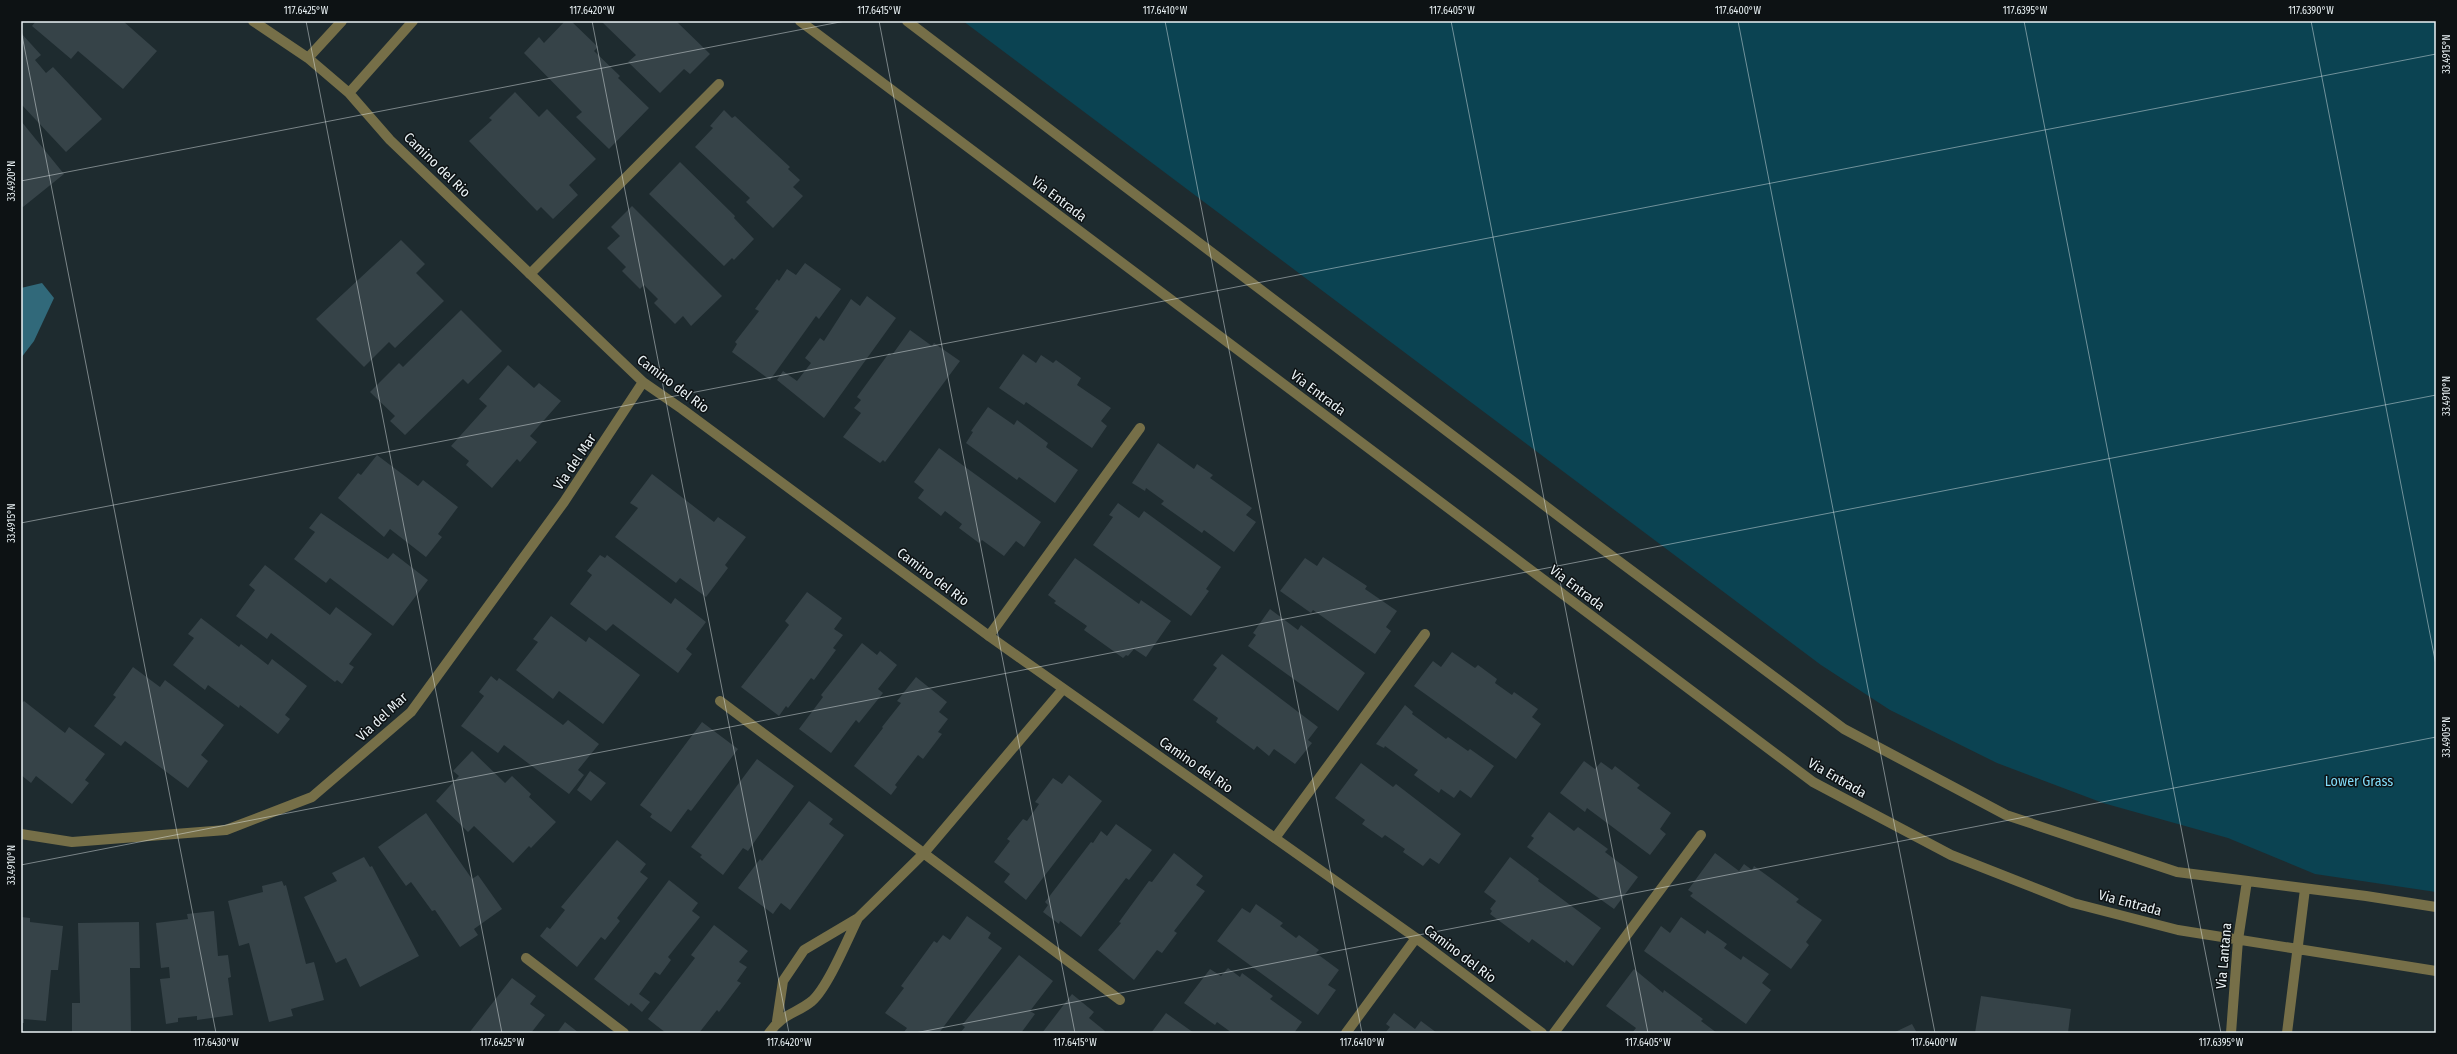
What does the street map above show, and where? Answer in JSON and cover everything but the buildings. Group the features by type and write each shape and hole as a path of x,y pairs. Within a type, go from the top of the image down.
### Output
{"street":[{"name":"Camino del Rio","path":"253,21 308,58 349,93 390,140 643,382 682,409 989,636 1416,938 1542,1033"},
{"path":"308,58 342,21"},
{"path":"349,93 413,21"},
{"name":"Via Entrada","path":"800,21 1813,782 1951,856 2073,903 2178,930 2436,971"},
{"path":"907,21 1577,530 1844,729 2006,815 2177,872 2436,908"},
{"path":"530,274 719,84"},
{"name":"Via del Mar","path":"21,834 72,842 226,830 312,797 411,712 564,502 643,382"},
{"path":"989,636 1140,428"},
{"path":"1275,838 1425,634"},
{"path":"769,1033 777,1021 783,981 804,950 858,918 924,853 1063,689"},
{"path":"720,701 1120,1000"},
{"path":"1554,1033 1701,835"},
{"name":"Via Lantana","path":"2231,1033 2238,940 2247,882"},
{"path":"2287,1033 2305,889"},
{"path":"777,1021 813,1000 833,970 858,918"},
{"path":"1346,1033 1416,938"},
{"path":"526,958 624,1033"}],"green space":[{"name":"Lower Grass","path":"963,21 2436,21 2436,892 2315,874 2228,838 2103,803 1997,763 1890,710 1821,665"}],"shaded area":[{"path":"42,283 54,298 34,341 21,358 21,288"}]}
